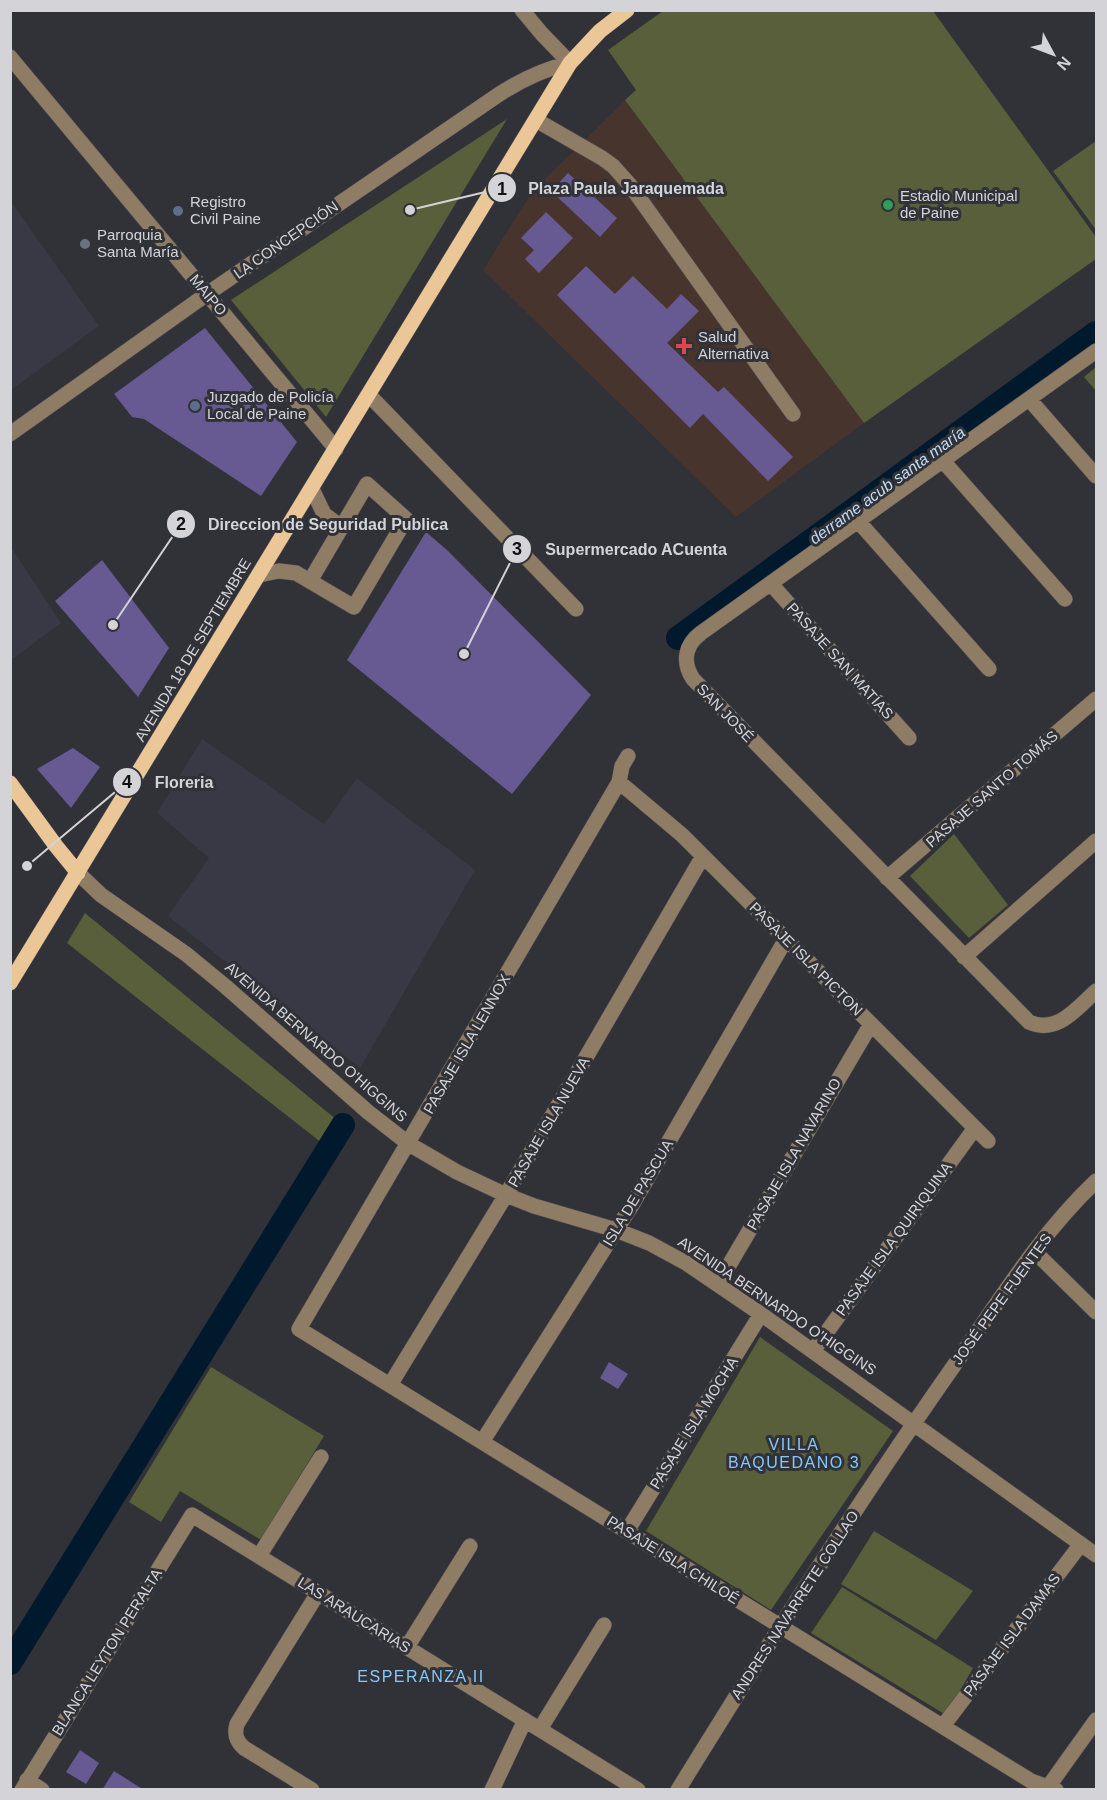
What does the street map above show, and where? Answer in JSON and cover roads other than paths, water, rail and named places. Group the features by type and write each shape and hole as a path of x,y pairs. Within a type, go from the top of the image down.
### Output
{"main road":[{"name":"AVENIDA 18 DE SEPTIEMBRE","path":"10,983 570,63 589,40 627,10"},
{"name":"AVENIDA BERNARDO O'HIGGINS","path":"10,783 78,873"}],"street":[{"path":"522,10 570,63"},
{"name":"MAIPO","path":"10,57 336,449"},
{"name":"LA CONCEPCIÓN","path":"10,434 207,294 517,82 539,72 570,63"},
{"path":"536,120 602,158 624,178 793,414"},
{"name":"SAN JOSÉ","path":"1096,351 694,639 686,655 688,672 693,679 1022,1016 1036,1025 1045,1026 1060,1022 1096,991"},
{"path":"369,395 576,609"},
{"path":"1029,399 1096,476"},
{"path":"943,461 1065,599"},
{"path":"260,575 269,572 296,573 354,607 406,519 367,484 310,581"},
{"path":"312,489 324,513 341,527"},
{"path":"858,521 988,669"},
{"name":"PASAJE SAN MATÍAS","path":"771,584 909,738"},
{"name":"PASAJE SANTO TOMÁS","path":"887,878 1096,699"},
{"name":"PASAJE ISLA LENNOX","path":"299,1329 619,782 622,766 628,756"},
{"name":"PASAJE ISLA PICTON","path":"619,782 660,815 703,856 988,1141"},
{"path":"964,957 1096,841"},
{"name":"PASAJE ISLA NUEVA","path":"390,1385 506,1195 703,856"},
{"name":"AVENIDA BERNARDO O'HIGGINS","path":"78,873 101,895 186,954 355,1101 409,1144 457,1172 506,1195 534,1206 616,1230 667,1253 761,1314 1096,1555"},
{"name":"ISLA DE PASCUA","path":"482,1442 616,1230 786,939"},
{"name":"PASAJE ISLA NAVARINO","path":"718,1284 871,1024"},
{"name":"PASAJE ISLA QUIRIQUINA","path":"813,1351 975,1128"},
{"name":"JOSÉ PEPE FUENTES","path":"914,1422 1035,1251 1070,1207 1096,1181"},
{"path":"1035,1251 1096,1312"},
{"name":"PASAJE ISLA MOCHA","path":"627,1532 761,1314"},
{"name":"PASAJE ISLA CHILOÉ","path":"299,1329 1031,1781 1050,1789"},
{"name":"ANDRES NAVARRETE COLLAO","path":"678,1790 780,1626 914,1422"},
{"path":"259,1556 321,1456"},
{"name":"LAS ARAUCARIAS","path":"192,1515 638,1790"},
{"name":"BLANCA LEYTON PERALTA","path":"24,1785 192,1515"},
{"name":"PASAJE ISLA DAMAS","path":"943,1726 1081,1544"},
{"path":"407,1647 470,1546"},
{"path":"312,1790 244,1748 236,1738 235,1730 318,1593"},
{"path":"540,1729 604,1625"},
{"path":"492,1790 525,1720"},
{"path":"1050,1789 1096,1720"},
{"path":"24,1785 42,1790"}],"waterway":[{"name":"derrame acub santa maría","path":"678,638 1096,333"},
{"path":"10,1663 343,1125"}],"place":[{"name":"Estadio Municipal de Paine","path":"888,205"},
{"name":"Plaza Paula Jaraquemada","path":"410,210"},
{"name":"Registro Civil Paine","path":"178,211"},
{"name":"Parroquia Santa María","path":"85,244"},
{"name":"Salud Alternativa","path":"684,346"},
{"name":"Juzgado de Policía Local de Paine","path":"195,406"},
{"name":"Direccion de Seguridad Publica","path":"113,625"},
{"name":"Supermercado ACuenta","path":"464,654"},
{"name":"Floreria","path":"27,866"}],"district":[{"name":"VILLA BAQUEDANO 3","path":"794,1453"},
{"name":"ESPERANZA II","path":"421,1676"}]}
